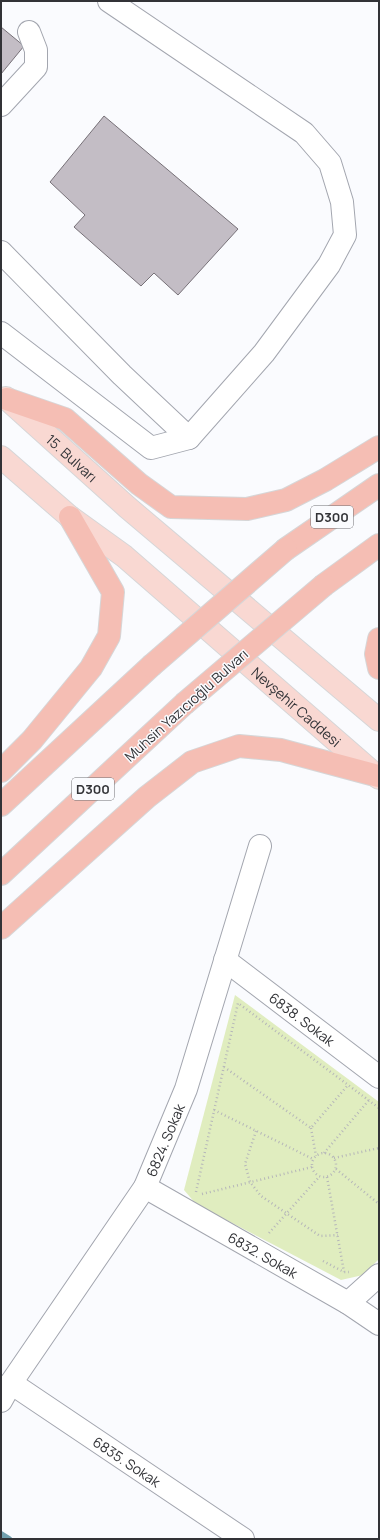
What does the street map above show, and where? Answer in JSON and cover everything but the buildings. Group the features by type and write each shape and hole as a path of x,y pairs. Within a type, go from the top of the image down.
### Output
{"highway":[{"path":"4,397 65,418 139,484 171,506 247,509 286,500 325,480 379,446"},
{"name":"D300","path":"1,805 151,666 286,549 379,485"},
{"path":"1,771 32,740 91,668 109,636 113,592 70,517"},
{"name":"Muhsin Yazıcıoğlu Bulvarı","path":"1,874 184,704 324,585 379,545"},
{"path":"379,639 376,654 379,668"},
{"path":"1,928 147,797 192,762 239,746 281,750 378,777"}],"main road":[{"name":"15. Bulvarı","path":"4,397 127,507 379,720"},
{"name":"Nevşehir Caddesi","path":"1,457 70,517 124,556 378,777"}],"street":[{"path":"1,333 151,448 189,438 264,352 329,266 345,235 342,202 330,163 304,133 109,1"},
{"path":"1,106 36,67 36,50 29,32"},
{"path":"1,252 122,375 189,438"},
{"name":"6824. Sokak","path":"6,1392 145,1187 186,1089 260,846"},
{"name":"6838. Sokak","path":"225,960 379,1077"},
{"name":"6832. Sokak","path":"145,1187 348,1303 379,1324"},
{"path":"348,1303 379,1275"},
{"name":"6835. Sokak","path":"6,1392 243,1539"}],"path":[{"path":"312,1167 195,1195 238,1003 379,1108"},
{"path":"224,1067 311,1128 316,1156"},
{"path":"311,1128 348,1085"},
{"path":"319,1177 312,1167 313,1159 324,1153 369,1100"},
{"path":"214,1110 313,1159"},
{"path":"256,1131 244,1164 250,1182 261,1196 320,1236 338,1235"},
{"path":"334,1158 379,1148"},
{"path":"324,1153 328,1153 334,1158 336,1169 379,1204"},
{"path":"319,1177 327,1177 334,1173 336,1169"},
{"path":"269,1233 288,1214 319,1177"},
{"path":"327,1177 344,1272"},
{"path":"262,1230 276,1237"},
{"path":"317,1258 344,1272 350,1272"}],"green space":[{"path":"235,995 379,1102 379,1259 363,1275 341,1280 196,1204 184,1190"}],"waterway":[{"path":"1,1534 9,1539"}]}
